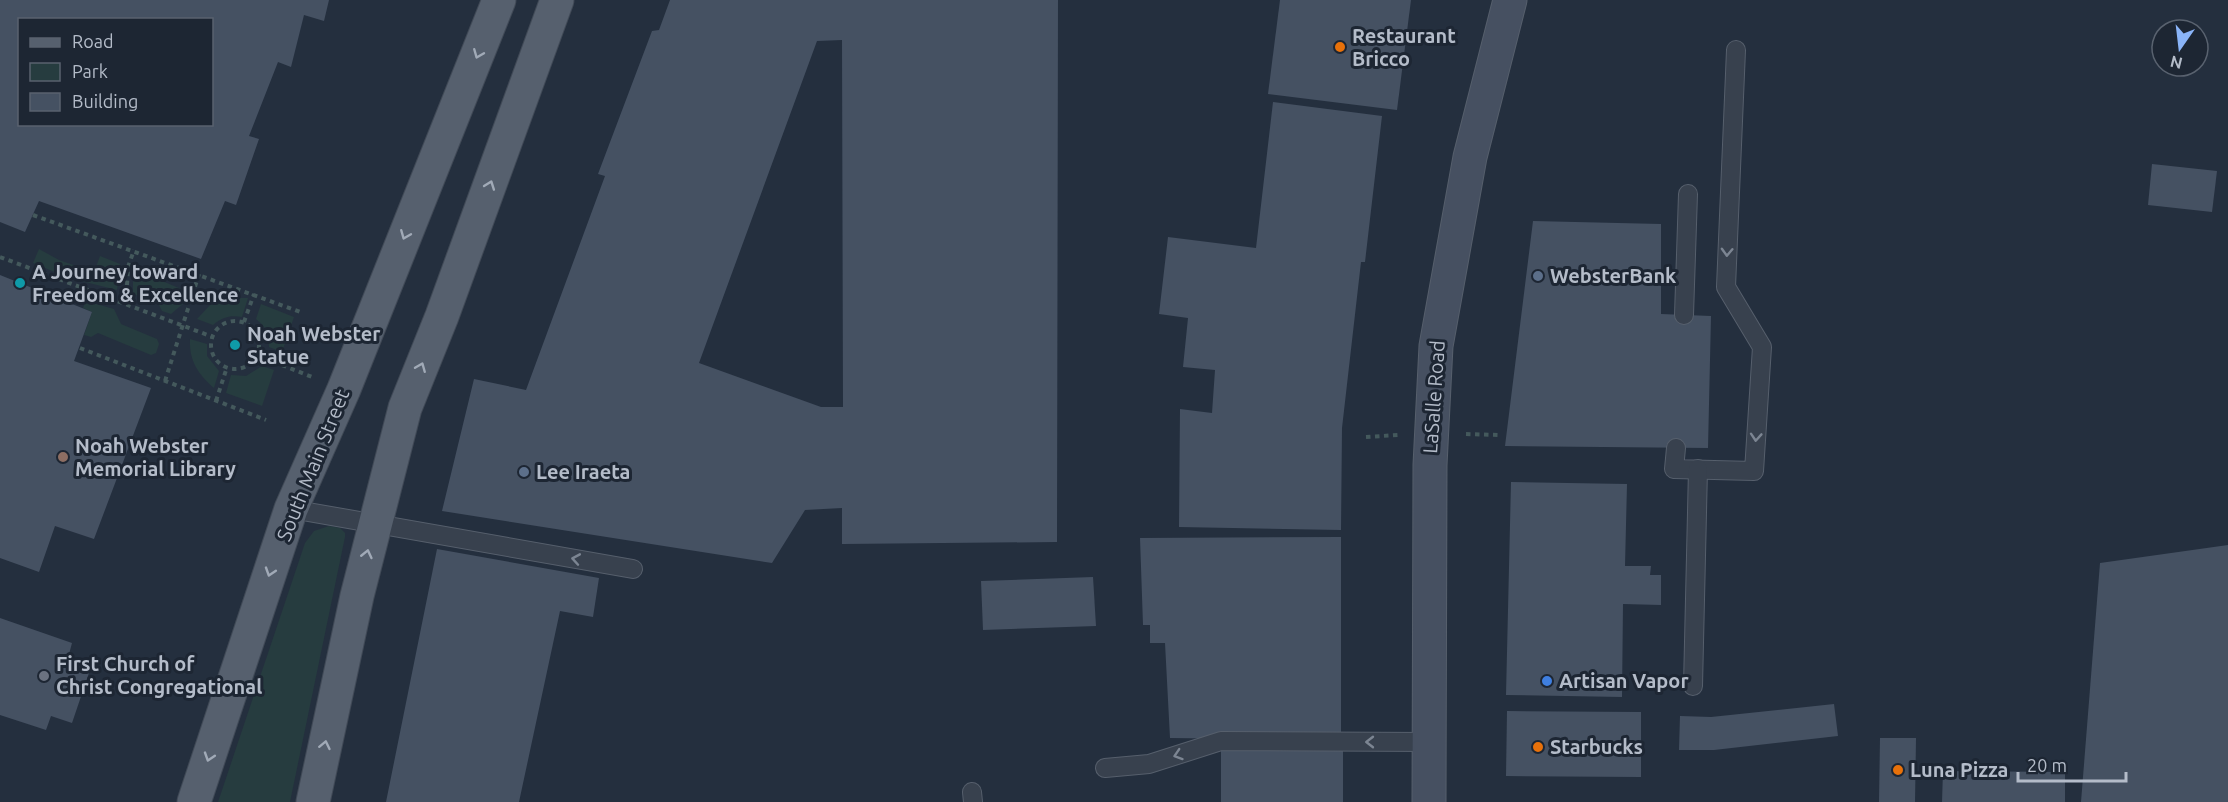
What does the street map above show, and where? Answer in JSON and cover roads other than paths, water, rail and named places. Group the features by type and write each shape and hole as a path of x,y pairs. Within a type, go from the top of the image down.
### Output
{"main road":[{"name":"South Main Street","path":"194,802 291,509 344,389 500,0"},
{"path":"313,802 374,522 405,408 442,316 557,0"}],"street":[{"name":"LaSalle Road","path":"1429,802 1430,465 1436,346 1470,158 1510,0"}],"lane":[{"path":"1676,448 1674,469 1754,471 1762,347 1726,287 1736,50"},
{"path":"1684,315 1689,194"},
{"path":"1693,686 1698,469"},
{"path":"291,509 633,569"},
{"path":"1106,768 1149,764 1221,741 1429,742"}],"place":[{"name":"Restaurant Bricco","path":"1340,47"},
{"name":"WebsterBank","path":"1538,276"},
{"name":"A Journey toward Freedom & Excellence","path":"20,283"},
{"name":"Noah Webster Statue","path":"235,345"},
{"name":"Noah Webster Memorial Library","path":"63,457"},
{"name":"Lee Iraeta","path":"524,472"},
{"name":"First Church of Christ Congregational","path":"44,676"},
{"name":"Artisan Vapor","path":"1547,681"},
{"name":"Starbucks","path":"1538,747"},
{"name":"Luna Pizza","path":"1898,770"}]}
